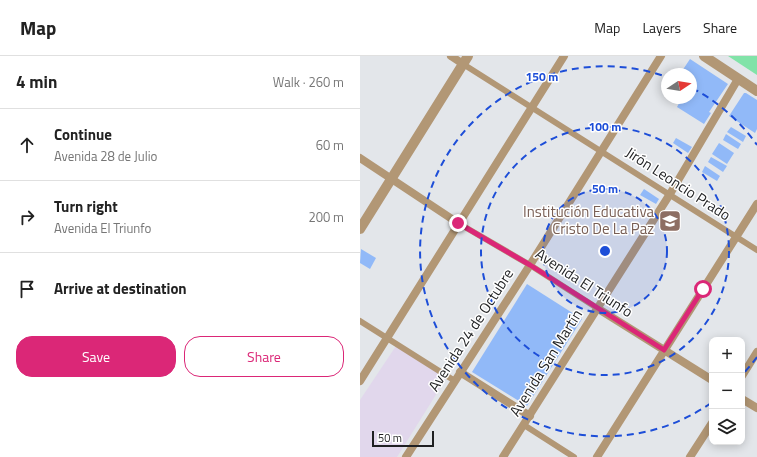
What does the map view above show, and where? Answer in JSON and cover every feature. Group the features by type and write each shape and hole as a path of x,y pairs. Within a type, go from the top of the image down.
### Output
{"street":[{"path":"360,229 465,60 451,56"},
{"path":"360,381 564,56"},
{"name":"Avenida 24 de Octubre","path":"406,457 530,265 661,56"},
{"path":"704,56 757,91"},
{"name":"Jirón Leoncio Prado","path":"465,60 532,107 757,250"},
{"name":"Avenida San Martín","path":"503,457 670,194 738,79"},
{"name":"Avenida El Triunfo","path":"360,158 458,223 530,265 709,378"},
{"path":"597,457 757,204"},
{"path":"360,321 455,380"},
{"path":"744,373 757,352"},
{"path":"460,372 530,416"},
{"path":"745,401 757,408"},
{"path":"524,425 574,457"},
{"path":"690,457 709,428"}],"shaded area":[{"path":"396,346 447,377 397,457 360,457 360,400"}],"green space":[{"path":"728,56 757,56 757,75"}],"building":[{"path":"690,59 728,84 709,112 711,113 704,124 677,107 679,104 697,104 697,68 684,68"},
{"path":"744,93 757,100 757,129 755,133 729,116"},
{"path":"731,127 746,136 743,142 727,132"},
{"path":"726,134 741,144 738,149 723,140"},
{"path":"676,138 692,147 688,153 673,143"},
{"path":"719,143 734,153 727,164 712,154"},
{"path":"711,157 727,166 723,172 708,162"},
{"path":"705,166 720,176 717,181 702,172"},
{"path":"644,189 659,199 656,204 640,195"},
{"path":"361,249 376,258 370,269 360,263"},
{"path":"527,284 582,319 527,406 472,372"}],"place":[{"name":"Institución Educativa Cristo De La Paz","path":"670,221"}],"route":[{"path":"458,223 530,265 664,350 703,289"}]}
